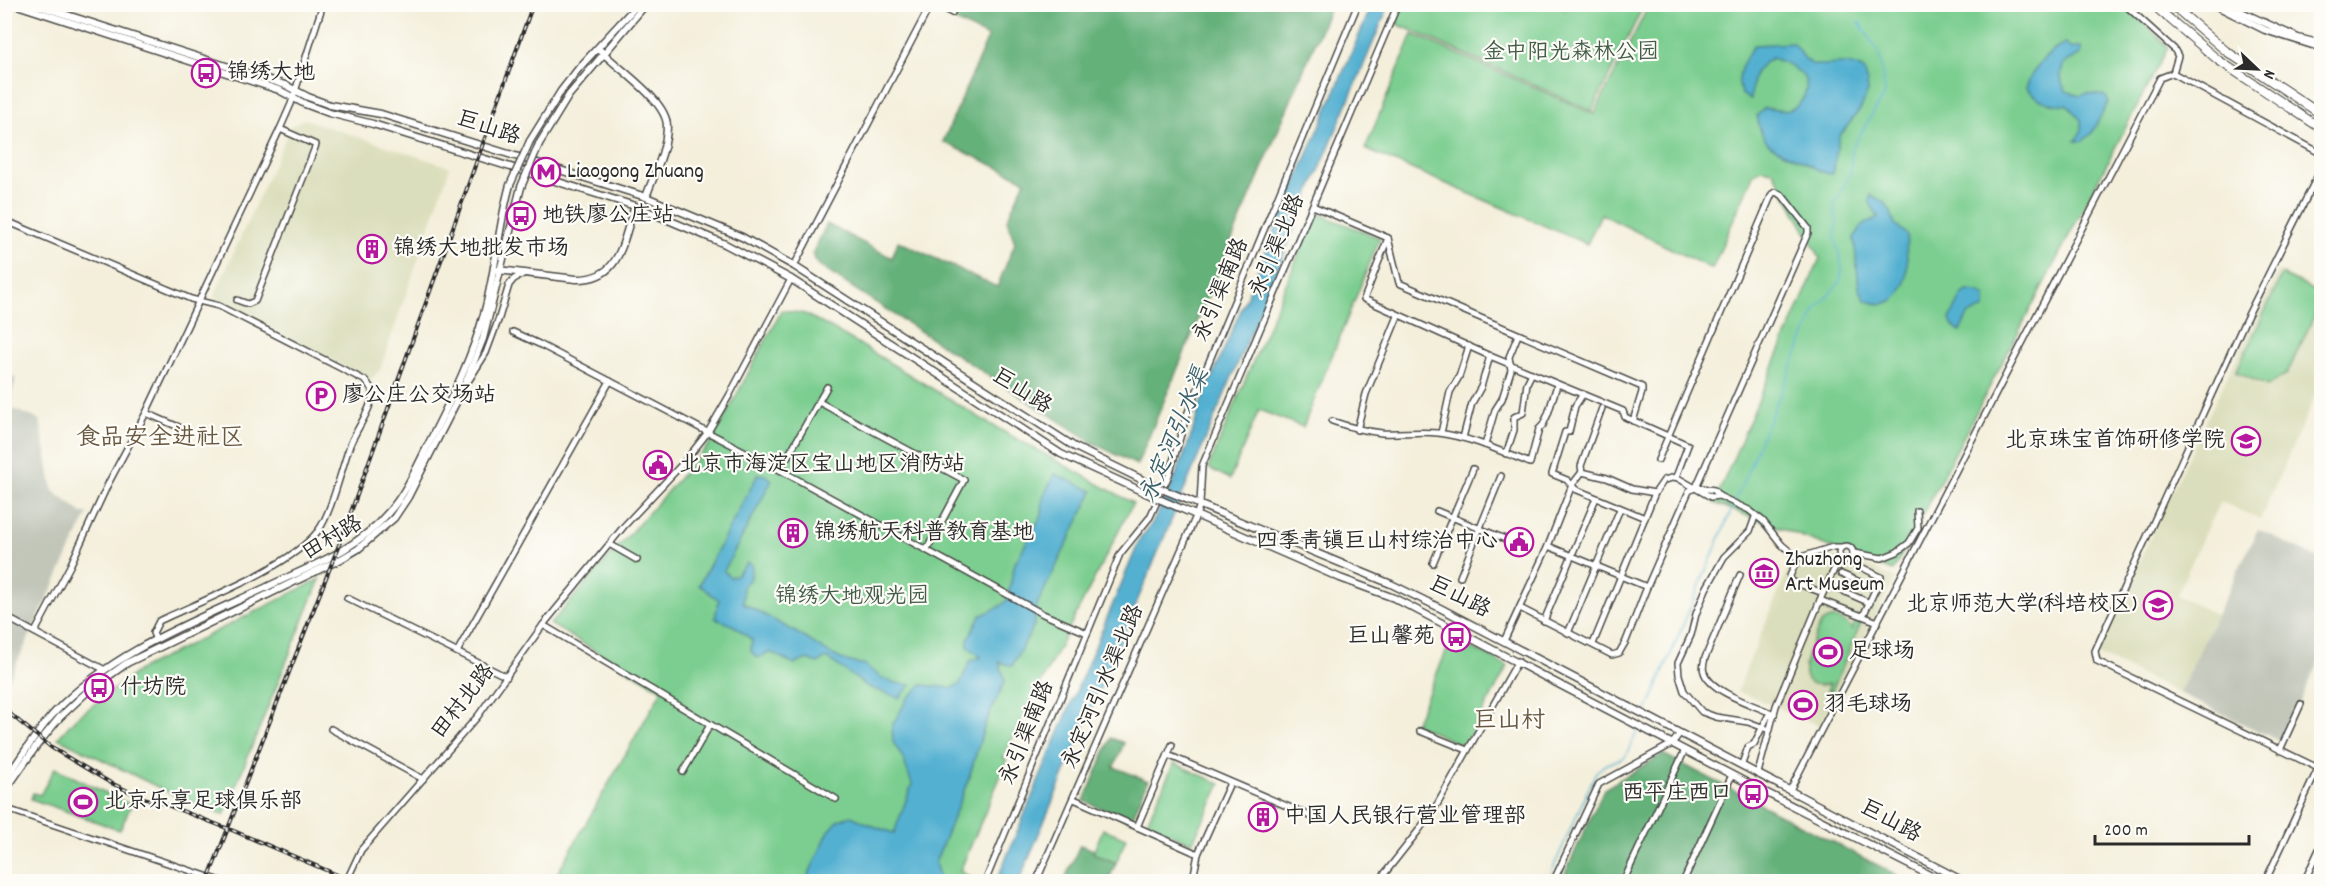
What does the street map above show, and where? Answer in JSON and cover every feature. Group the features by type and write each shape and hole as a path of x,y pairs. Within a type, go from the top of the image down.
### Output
{"highway":[{"path":"2152,4 2218,60 2322,129"},
{"path":"2171,4 2226,51 2322,115"},
{"path":"2290,93 2322,109"}],"main road":[{"name":"巨山路","path":"14,4 330,105 381,114 646,197 742,237 795,266 1076,447 1157,487 1391,584 1742,764 1965,882"},
{"name":"巨山路","path":"33,4 285,85 305,104 329,113 374,124 635,206 725,244 791,279 1061,454 1196,516 1340,578 1394,598 1732,775 1942,881"},
{"name":"田村路","path":"4,792 60,717 89,690 127,663 341,559 378,533 394,518 408,497 463,389 483,339 497,269 502,214 510,185 530,141 561,91 638,4"},
{"name":"田村路","path":"4,782 55,712 105,670 156,639 337,554 374,529 390,512 404,492 467,363 484,315 521,187 539,144 569,94 646,4"},
{"path":"2213,4 2265,30 2322,48"},
{"path":"2224,4 2276,29 2322,44"},
{"path":"598,48 660,106 667,119 666,138 646,197"},
{"path":"497,269 587,279 605,272 620,255 635,206"},
{"path":"2315,882 2322,868"}],"street":[{"path":"35,632 146,412 280,129 294,94 323,4"},
{"path":"795,266 931,4"},
{"path":"937,4 952,13"},
{"name":"永引渠南路","path":"985,882 1120,554 1150,517 1169,475 1186,417 1358,4"},
{"name":"永引渠北路","path":"1200,504 1202,466 1398,4"},
{"path":"2124,4 2174,49 2178,56 2173,73"},
{"path":"1791,790 2160,78 2173,73 2322,154"},
{"path":"237,300 248,304 255,301 316,145 280,129"},
{"path":"2320,769 2097,661 2095,651 2244,323 2322,167"},
{"path":"1520,608 1612,655 1619,653 1689,491 1696,487 1808,233 1808,228 1782,195 1775,192 1772,195 1658,460"},
{"path":"1313,207 1388,238"},
{"path":"4,220 191,298 219,306 366,381 371,386 373,396 353,437 335,489 316,533 282,562 159,621 153,633 156,639"},
{"path":"1388,238 1364,299 1557,385 1623,411 1625,417 1688,445 1676,477"},
{"path":"1388,238 1398,283 1642,387 1633,421"},
{"path":"463,389 486,353 500,318 509,285 525,273"},
{"name":"田村北路","path":"346,882 361,850 478,716 543,625 625,525 686,460 708,432 791,279"},
{"path":"1357,430 1366,394 1398,316"},
{"path":"513,332 780,470 1043,614 1087,633"},
{"path":"1485,445 1495,410 1502,399 1508,379 1509,357 1518,335"},
{"path":"1440,433 1450,392 1459,377 1469,346"},
{"path":"1463,438 1472,403 1481,387 1490,356"},
{"path":"1506,454 1514,430 1514,417 1522,413 1527,383 1532,373"},
{"path":"457,652 610,381"},
{"path":"1332,422 1357,430 1384,433 1416,431 1440,433 1485,445 1530,464 1539,429 1544,425 1557,385"},
{"path":"780,470 827,387"},
{"path":"1583,394 1575,406 1569,432 1565,432 1552,474 1567,480 1575,489 1645,518"},
{"path":"819,402 964,480 927,549"},
{"path":"1504,641 1548,546 1572,485 1582,472 1581,466 1602,408"},
{"path":"146,412 188,431"},
{"path":"1433,563 1473,469"},
{"path":"1582,472 1607,478 1632,489 1655,493"},
{"path":"1460,577 1501,476"},
{"path":"1593,644 1655,493 1664,480 1676,477 1696,487 1701,493 1711,497 1719,496 1743,507 1763,521 1782,545 1798,558"},
{"path":"1544,621 1596,498"},
{"name":"永定河引水渠北路","path":"1036,882 1074,799 1200,504"},
{"path":"1568,633 1620,509"},
{"path":"1437,511 1505,539"},
{"path":"1798,558 1849,546 1854,553 1882,558 1898,552 1908,543 1918,528 1917,511"},
{"path":"1755,517 1750,531 1724,557 1706,589 1691,635 1678,663 1684,691 1702,712 1716,717 1748,722 1770,730"},
{"path":"611,544 638,560"},
{"path":"1548,546 1647,587"},
{"path":"1758,773 1774,714 1822,593 1840,557 1842,547"},
{"path":"1848,560 1854,553"},
{"path":"1840,557 1881,577 1863,616"},
{"path":"1798,558 1790,576 1791,581 1822,593"},
{"path":"1841,574 1876,588"},
{"path":"1740,575 1705,658 1703,670 1708,681 1718,689 1774,714"},
{"path":"1827,584 1870,603"},
{"path":"347,598 507,677"},
{"path":"1820,600 1878,622"},
{"path":"4,616 105,670"},
{"path":"543,625 836,799"},
{"path":"1378,882 1426,821 1518,661"},
{"path":"2280,750 2301,704"},
{"path":"1742,764 1748,747 1754,744 1768,716 1774,714"},
{"path":"683,772 710,725"},
{"path":"332,729 423,779"},
{"path":"1420,731 1467,750"},
{"path":"1553,882 1599,784 1672,744 1680,733"},
{"path":"1754,744 1766,748"},
{"path":"1137,827 1172,745"},
{"path":"1623,882 1685,750"},
{"path":"1168,755 1317,819"},
{"path":"2265,882 2320,769 2322,760"},
{"path":"1683,882 1732,775"},
{"path":"1207,882 1194,874 1198,854 1230,783"},
{"path":"1074,799 1198,854"},
{"path":"4,808 224,882"},
{"path":"2304,882 2322,843"},
{"path":"1942,881 1946,871"}],"shaded area":[{"path":"304,119 450,167 380,370 370,380 213,298 291,126"},
{"name":"北京珠宝首饰研修学院","path":"2278,271 2315,289 2321,278 2321,382 2260,520 2220,501 2206,530 2177,595 2217,615 2179,693 2097,654 2163,510"},
{"path":"5,375 16,378 9,407 40,420 53,491 82,513 88,513 5,688"},
{"path":"2258,529 2321,560 2321,657 2281,742 2179,693"},
{"path":"1830,556 1855,561 1895,578 1820,726 1737,691 1791,562"}],"green space":[{"name":"金中阳光森林公园","path":"1554,4 1565,10 1568,5 1644,5 1592,111 1395,23 1403,5"},
{"path":"939,5 1331,5 1137,465 1095,444 819,266 812,254 827,224 892,258 898,241 997,287 1015,243 1007,220 1025,180 943,142 988,37 935,11"},
{"path":"1649,5 2126,5 2168,47 1893,571 1714,503 1820,258 1773,171 1762,169 1754,173 1712,269 1601,214 1587,244 1365,149 1413,34 1594,114"},
{"path":"1316,213 1380,238 1303,427 1259,410 1230,479 1208,468"},
{"path":"2282,275 2321,294 2321,301 2287,374 2267,386 2236,372"},
{"name":"锦绣大地观光园","path":"782,310 805,314 854,341 990,424 1133,503 1003,757 1007,761 960,871 977,881 553,881 662,690 550,624 712,441"},
{"path":"320,579 224,815 174,795 58,738 75,719 139,670"},
{"path":"1858,616 1863,618 1832,691 1827,690 1830,684 1816,685 1808,681 1805,665 1820,625 1829,619 1837,619 1852,630"},
{"path":"1452,638 1508,666 1464,746 1415,724"},
{"path":"1111,738 1124,743 1114,767 1148,781 1131,821 1084,801"},
{"path":"1663,754 1908,881 1561,882 1604,789"},
{"path":"1174,763 1221,784 1192,843 1146,824"},
{"name":"北京乐享足球俱乐部","path":"55,768 131,805 120,830 31,799 33,793 40,795"},
{"path":"1103,829 1126,838 1116,863 1093,853"},
{"path":"1080,845 1116,863 1108,881 1064,881"}],"water":[{"path":"1372,5 1389,5 1019,881 996,882 1141,537 1168,494 1191,436 1200,405"},
{"path":"1793,43 1806,60 1813,65 1847,64 1865,71 1868,91 1861,108 1839,137 1833,174 1821,171 1778,150 1766,141 1759,126 1757,115 1765,108 1789,110 1802,100 1806,85 1805,79 1799,72 1772,58 1757,70 1752,85 1751,99 1741,94 1740,74 1743,63 1754,45"},
{"path":"2065,43 2071,49 2081,47 2081,55 2064,63 2061,77 2066,91 2080,96 2088,93 2105,96 2109,101 2091,134 2083,141 2075,141 2081,132 2081,120 2067,105 2044,101 2026,88 2032,73 2041,62"},
{"path":"1871,195 1882,201 1890,210 1895,224 1907,235 1907,273 1904,286 1892,301 1880,304 1865,300 1859,288 1854,238 1862,226 1878,217 1869,201"},
{"path":"1967,291 1978,292 1985,297 1985,308 1968,315 1960,331 1952,325 1950,319 1962,295"},
{"path":"758,474 765,475 772,480 724,571 730,577 736,575 747,563 752,565 751,578 743,586 743,603 837,657 864,664 880,677 891,682 911,685 899,698 868,687 827,658 817,663 808,659 794,664 770,652 757,658 751,651 752,640 734,626 715,618 719,600 699,585"},
{"path":"1055,474 1093,491 1037,605 1034,625 1012,666 999,662 1005,681 985,724 969,778 935,863 941,881 805,882 829,831 839,820 851,816 894,833 912,784 903,758 893,742 892,726 908,698 922,685 952,688 960,684 970,661 981,657 968,647 968,639 980,616 999,607 1007,600 1015,563 1042,514 1043,497"}],"waterway":[{"path":"1646,713 1816,309 1840,282 1842,267 1835,238 1837,222 1834,205 1850,174 1852,148 1885,93 1879,53 1859,22"},
{"path":"1547,882 1596,772 1605,765 1625,757 1639,728"}],"railway":[{"path":"207,882 342,537 533,4"},
{"path":"4,709 52,748 109,782 143,798 234,831 354,882"}],"place":[{"name":"锦绣大地","path":"206,73"},
{"name":"Liaogong Zhuang","path":"546,172"},
{"name":"地铁廖公庄站","path":"521,216"},
{"name":"锦绣大地批发市场","path":"372,249"},
{"name":"廖公庄公交场站","path":"321,396"},
{"name":"北京珠宝首饰研修学院","path":"2246,441"},
{"name":"北京市海淀区宝山地区消防站","path":"658,465"},
{"name":"锦绣航天科普教育基地","path":"793,533"},
{"name":"四季青镇巨山村综治中心","path":"1519,542"},
{"name":"Zhuzhong Art Museum","path":"1764,573"},
{"name":"北京师范大学(科培校区)","path":"2158,605"},
{"name":"巨山馨苑","path":"1456,637"},
{"name":"足球场","path":"1828,652"},
{"name":"什坊院","path":"99,688"},
{"name":"羽毛球场","path":"1803,705"},
{"name":"西平庄西口","path":"1753,794"},
{"name":"北京乐享足球俱乐部","path":"83,802"},
{"name":"中国人民银行营业管理部","path":"1263,817"}],"district":[{"name":"食品安全进社区","path":"160,439"},
{"name":"巨山村","path":"1509,722"}],"water label":[{"name":"永定河引水渠","path":"1176,436"}]}
